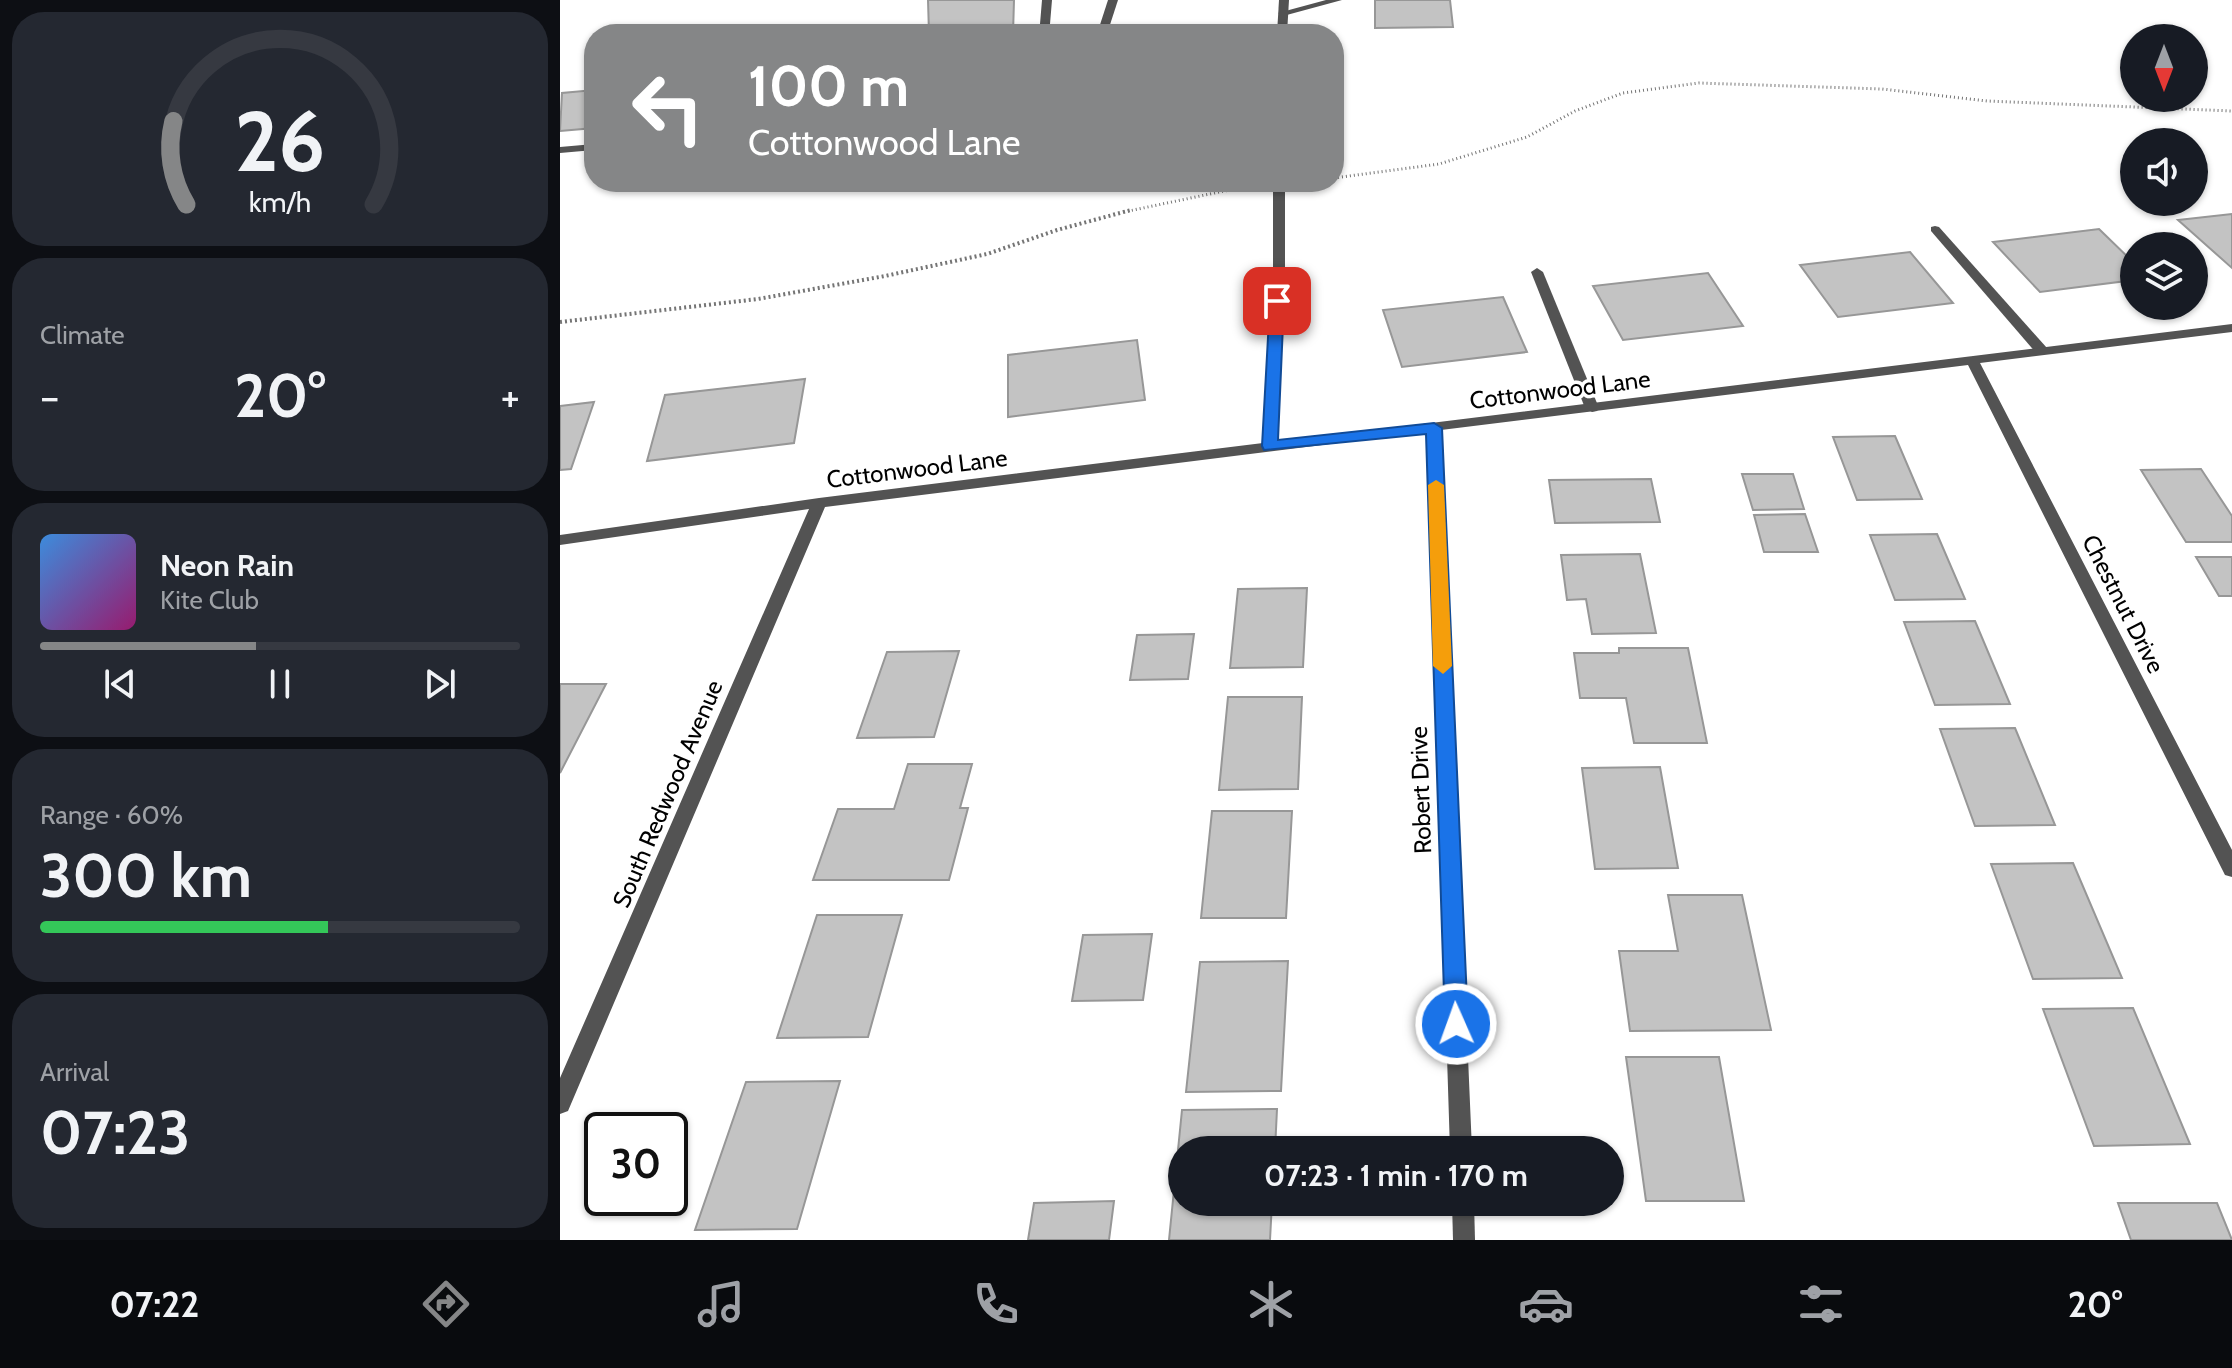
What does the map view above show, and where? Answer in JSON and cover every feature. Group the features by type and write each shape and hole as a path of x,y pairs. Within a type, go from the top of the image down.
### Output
{"street":[{"path":"1045,24 1047,0"},
{"path":"1105,24 1113,0"},
{"path":"1282,24 1284,0"},
{"path":"1283,13 1337,0"},
{"path":"560,150 584,148"},
{"path":"1270,446 1279,268 1279,192"},
{"path":"1935,229 2042,351"},
{"path":"1537,272 1592,408"},
{"name":"Cottonwood Lane","path":"560,540 819,503 2232,328"},
{"name":"Chestnut Drive","path":"1972,360 2232,869"},
{"name":"Robert Drive","path":"1434,428 1460,1136"},
{"name":"South Redwood Avenue","path":"560,1103 819,503"},
{"path":"1463,1216 1464,1240"}],"path":[{"path":"1344,177 1439,164 1467,157 1527,137 1575,111 1623,93 1699,83 1882,89 1987,101 2090,103 2230,112"},
{"path":"560,322 758,299 885,276 987,254 1057,230 1206,192"}],"building":[{"path":"928,0 1014,0 1013,24 929,24"},
{"path":"1375,0 1450,0 1453,27 1375,28"},
{"path":"584,91 584,129 560,131 562,93"},
{"path":"2232,214 2232,268 2208,247 2208,232 2192,232 2178,220"},
{"path":"2099,229 2120,249 2120,282 2040,292 1993,242"},
{"path":"1910,252 1953,303 1838,317 1800,265"},
{"path":"1708,273 1743,326 1623,340 1593,286"},
{"path":"1503,297 1527,352 1402,367 1383,310"},
{"path":"1137,340 1145,400 1008,417 1008,355"},
{"path":"805,379 794,443 647,461 665,395"},
{"path":"594,402 571,469 560,470 560,406"},
{"path":"1895,436 1922,499 1857,500 1833,437"},
{"path":"2201,469 2232,516 2232,542 2186,542 2141,470"},
{"path":"1742,474 1793,474 1804,509 1753,510"},
{"path":"1651,479 1660,522 1555,523 1549,480"},
{"path":"1805,514 1818,552 1764,552 1754,515"},
{"path":"1937,534 1965,599 1895,600 1870,535"},
{"path":"1640,554 1656,633 1592,634 1586,599 1567,600 1561,555"},
{"path":"2196,557 2232,557 2232,596 2219,596"},
{"path":"1307,588 1303,667 1230,668 1238,589"},
{"path":"1975,621 2010,704 1935,705 1904,622"},
{"path":"1194,634 1188,679 1130,680 1137,635"},
{"path":"1619,648 1688,648 1707,743 1634,743 1626,698 1580,698 1574,653 1619,653"},
{"path":"959,651 934,737 857,738 887,652"},
{"path":"560,684 606,684 560,773"},
{"path":"1228,697 1302,697 1298,789 1219,790"},
{"path":"2015,728 2055,825 1975,826 1940,729"},
{"path":"908,764 972,764 960,808 968,808 949,880 813,880 838,809 894,809"},
{"path":"1660,767 1678,868 1595,869 1582,768"},
{"path":"1212,811 1292,811 1286,918 1201,918"},
{"path":"2073,863 2122,978 2033,979 1991,864"},
{"path":"1668,895 1742,895 1771,1030 1630,1031 1619,951 1678,951"},
{"path":"817,915 902,915 868,1037 777,1038"},
{"path":"1152,934 1143,1000 1072,1001 1083,935"},
{"path":"1288,961 1281,1091 1186,1092 1200,962"},
{"path":"2133,1008 2190,1144 2094,1146 2043,1009"},
{"path":"1626,1057 1719,1057 1744,1201 1646,1201"},
{"path":"840,1081 797,1229 695,1230 746,1082"},
{"path":"1277,1109 1276,1136 1179,1136 1182,1110"},
{"path":"1114,1201 1109,1240 1028,1240 1034,1203"},
{"path":"2118,1203 2217,1203 2232,1240 2131,1240"},
{"path":"1171,1216 1271,1216 1270,1240 1169,1240"}],"slow traffic":[{"path":"1436,485 1443,666"}],"route":[{"path":"1277,301 1270,446 1434,428 1456,1024"}]}
